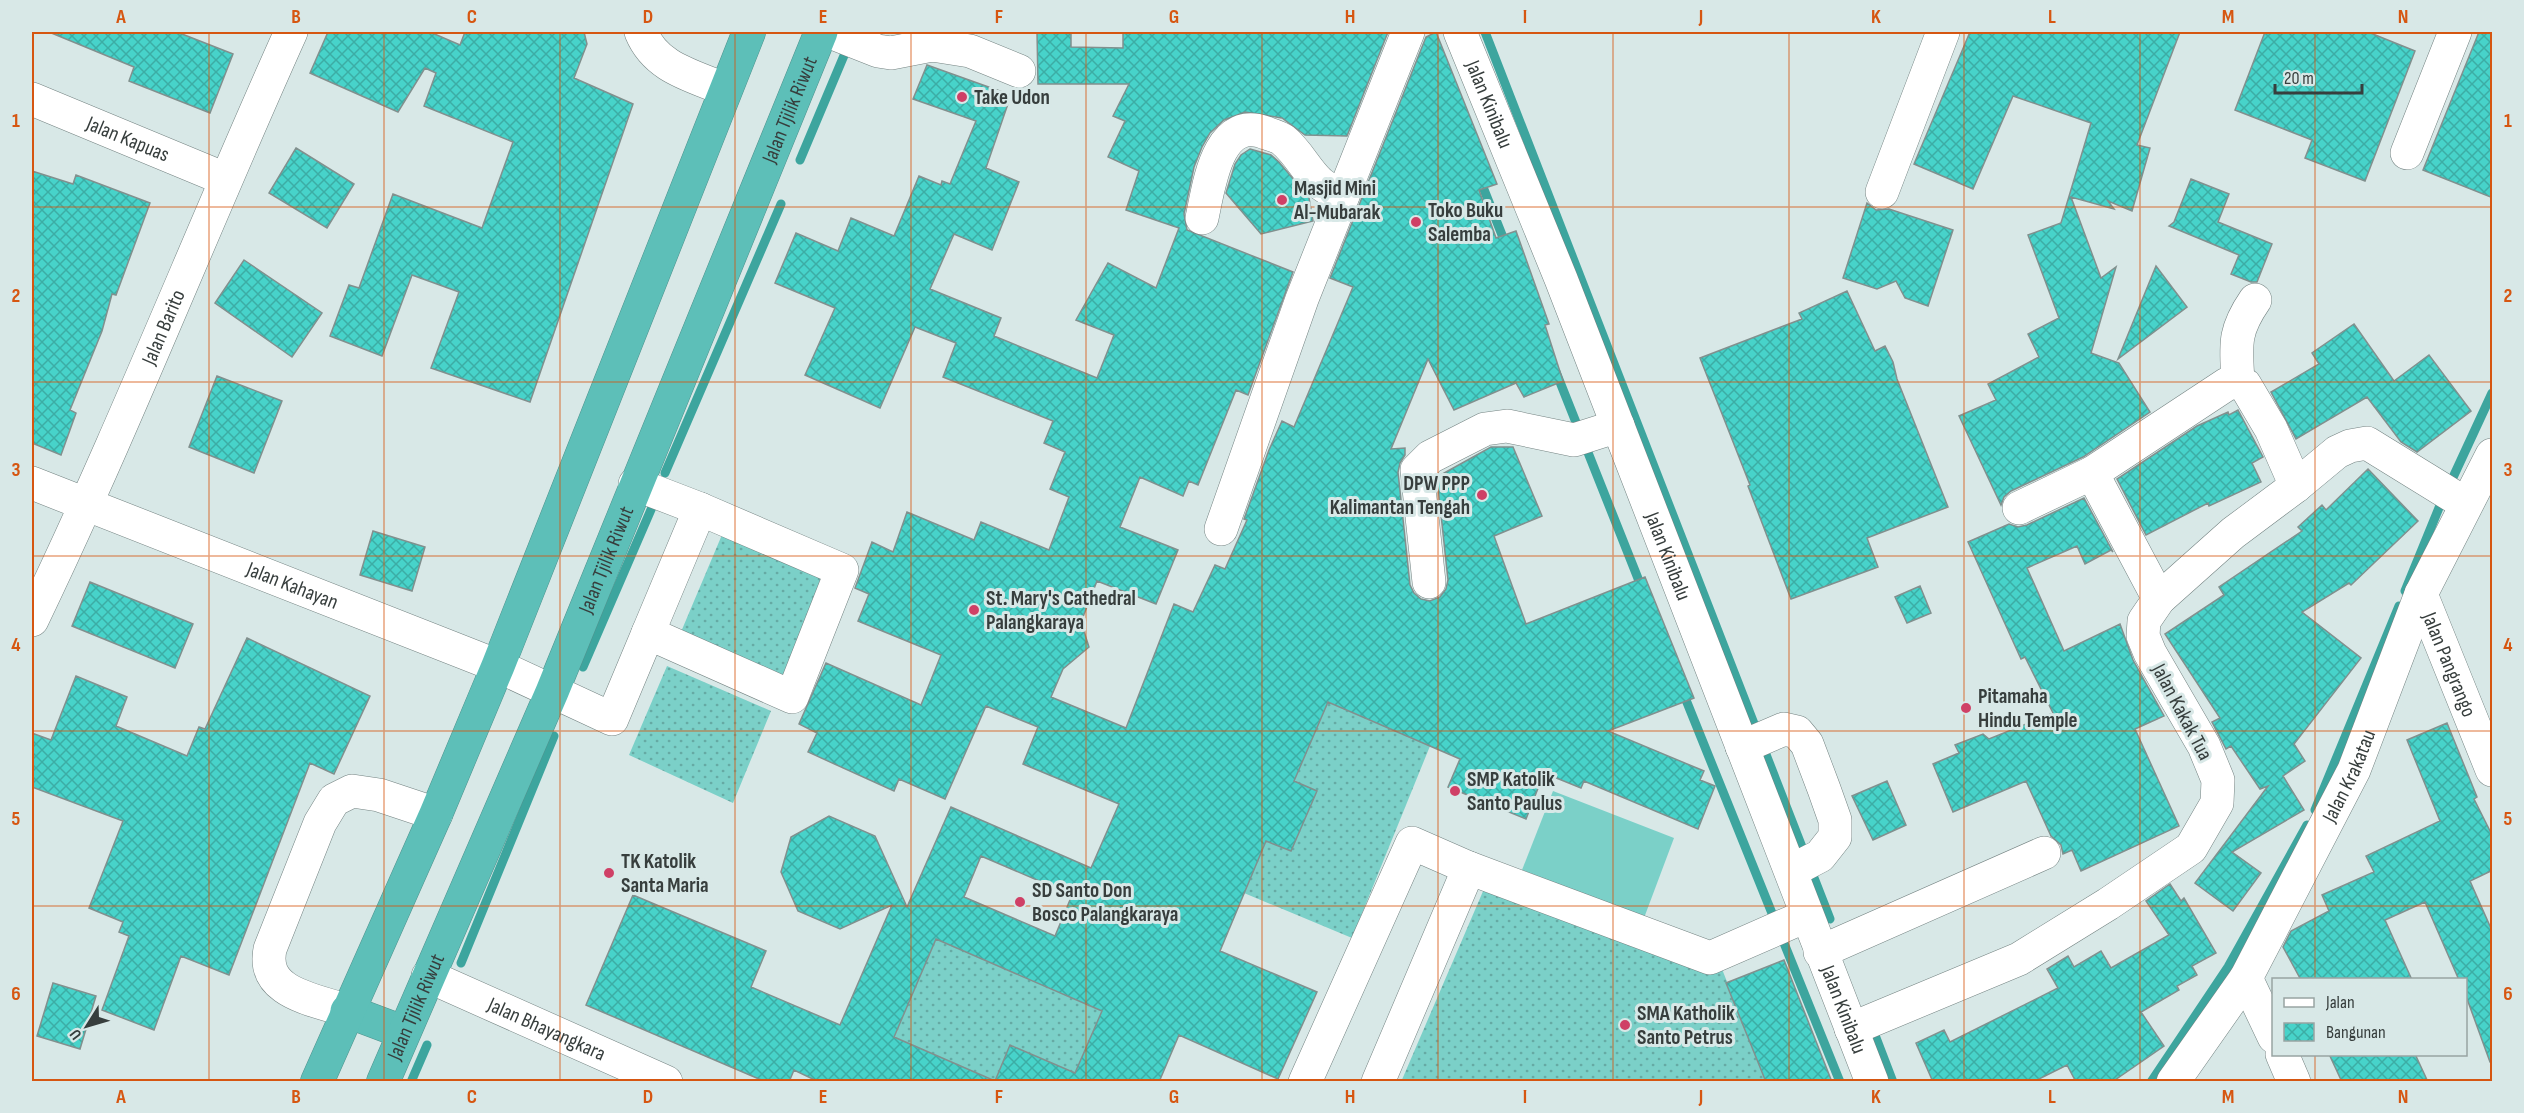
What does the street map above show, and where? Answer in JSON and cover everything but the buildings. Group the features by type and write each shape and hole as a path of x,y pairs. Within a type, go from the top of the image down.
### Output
{"highway":[{"path":"317,1082 436,814 498,666 724,89 749,32"},
{"name":"Jalan Tjilik Riwut","path":"382,1082 552,692 821,32"},
{"path":"347,1011 403,1032"}],"street":[{"name":"Jalan Barito","path":"32,620 87,507 225,179 291,32"},
{"path":"641,32 645,41 663,63 724,89"},
{"path":"830,32 878,51 891,53 932,45 970,51 1019,71"},
{"path":"1221,529 1302,299 1408,32"},
{"name":"Jalan Kinibalu","path":"1460,32 1618,426 1872,1082"},
{"path":"1882,192 1943,32"},
{"path":"2407,153 2455,32"},
{"name":"Jalan Kapuas","path":"32,99 225,179"},
{"path":"1202,218 1213,170 1221,149 1233,136 1256,129 1282,139 1299,156 1318,182 1342,197"},
{"path":"2238,382 2236,342 2240,322 2255,300"},
{"path":"2019,508 2092,473 2175,419 2194,403 2227,384 2238,382 2245,385 2271,429 2296,486"},
{"path":"1429,582 1417,470 1430,457 1485,429 1507,426 1574,440 1618,426"},
{"name":"Jalan Kakak Tua","path":"1851,1029 2019,959 2108,904 2191,848 2217,803 2218,780 2204,746 2143,636 2144,621 2159,599 2233,533 2337,452 2350,446 2367,443 2451,494"},
{"name":"Jalan Krakatau","path":"2173,1082 2246,978 2354,770 2421,594 2451,494 2493,455"},
{"path":"2092,473 2159,599"},
{"name":"Jalan Kahayan","path":"32,483 87,507 498,666 612,719 648,633"},
{"path":"635,484 700,509 842,570 792,697 648,633 700,509"},
{"name":"Jalan Pangrango","path":"2421,594 2493,770"},
{"path":"1742,747 1784,729 1797,732 1807,744 1835,820 1835,837 1820,856 1791,871"},
{"path":"347,1011 291,992 270,973 267,961 320,823 334,800 352,791 380,795 436,814"},
{"path":"1305,1082 1412,843 1469,868 1710,958 1806,916"},
{"path":"1820,952 2044,853"},
{"path":"1378,1082 1469,868"},
{"name":"Jalan Bhayangkara","path":"428,976 666,1082"},
{"path":"2246,978 2272,1033"},
{"path":"2283,1056 2294,1082"}],"shaded area":[{"path":"724,530 826,575 784,682 678,639"},
{"path":"667,666 771,711 733,803 629,755"},
{"path":"1328,702 1430,746 1352,938 1244,893 1266,841 1291,851 1294,781"},
{"path":"1553,791 1674,838 1644,918 1522,870"},
{"name":"SMA Katholik Santo Petrus","path":"1487,882 1722,969 1766,1081 1401,1082"},
{"path":"936,939 1102,1011 1075,1073 1011,1045 995,1081 894,1037"}],"waterway":[{"path":"1485,32 1830,919"},
{"path":"800,160 848,46"},
{"path":"1479,177 1506,245"},
{"path":"665,473 781,204"},
{"path":"1556,372 1643,591"},
{"path":"2449,486 2492,393"},
{"path":"2405,591 2443,498"},
{"path":"583,667 653,505"},
{"path":"2315,810 2399,606"},
{"path":"1682,690 1840,1082"},
{"path":"461,963 554,736"},
{"path":"2151,1082 2228,967 2307,825"},
{"path":"1875,1035 1893,1082"},
{"path":"411,1082 427,1045"}],"place":[{"name":"Take Udon","path":"962,97"},
{"name":"Masjid Mini Al-Mubarak","path":"1282,200"},
{"name":"Toko Buku Salemba","path":"1416,222"},
{"name":"DPW PPP Kalimantan Tengah","path":"1482,495"},
{"name":"St. Mary's Cathedral Palangkaraya","path":"974,610"},
{"name":"Pitamaha Hindu Temple","path":"1966,708"},
{"name":"SMP Katolik Santo Paulus","path":"1455,791"},
{"name":"TK Katolik Santa Maria","path":"609,873"},
{"name":"SD Santo Don Bosco Palangkaraya","path":"1020,902"},
{"name":"SMA Katholik Santo Petrus","path":"1625,1025"}]}
